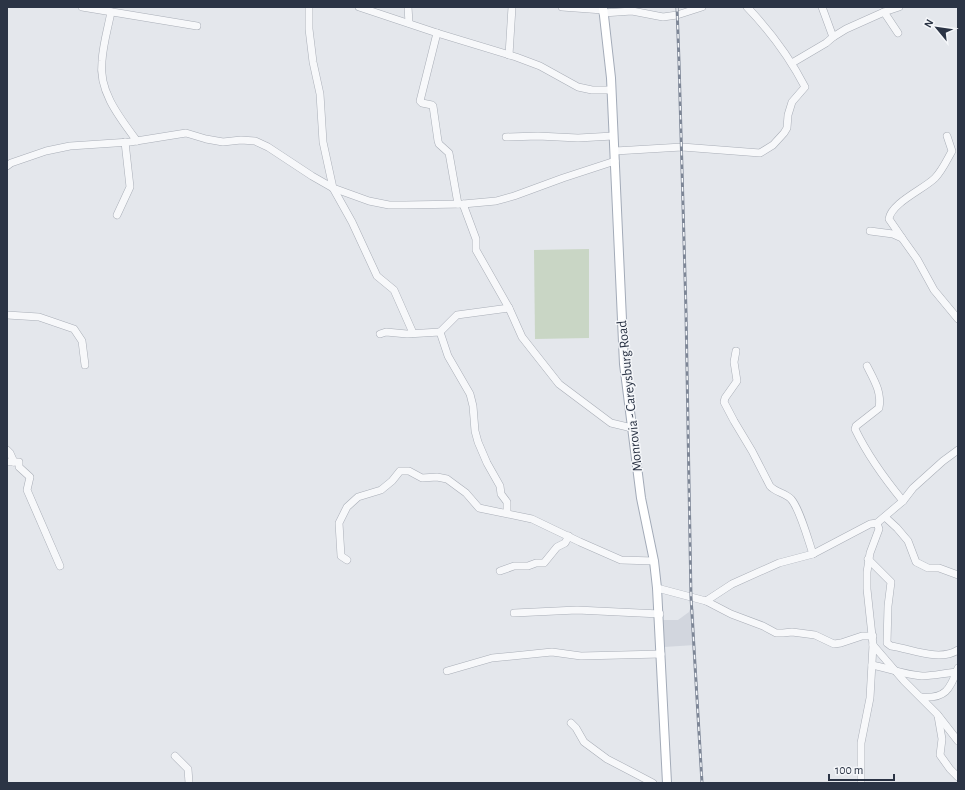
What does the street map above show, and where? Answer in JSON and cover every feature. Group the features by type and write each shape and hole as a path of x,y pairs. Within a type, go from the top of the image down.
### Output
{"main road":[{"name":"Monrovia - Careysburg Road","path":"603,10 610,64 624,364 641,498 654,561 660,614 667,783"}],"street":[{"path":"82,7 198,26"},
{"path":"309,7 309,29 313,62 320,94 323,142 333,188 352,222 377,276 394,290 413,333"},
{"path":"359,7 540,66 578,88 611,90"},
{"path":"408,7 409,23"},
{"path":"509,55 512,7"},
{"path":"562,7 632,11 663,17 677,15 702,7"},
{"path":"615,150 682,147 760,153 773,145 787,128 788,115 792,102 805,87 792,63 748,7"},
{"path":"822,7 833,37"},
{"path":"792,63 826,44 833,37 846,29 899,7"},
{"path":"111,12 101,61 104,84 115,111 137,141"},
{"path":"884,12 898,33"},
{"path":"437,33 420,101 433,106 438,141 439,144 449,153 460,204 476,239 476,250 509,308 522,337 559,384 611,423 632,428"},
{"path":"7,166 11,163 46,151 70,146 137,141 186,133 223,142 241,140 255,141 333,188 369,201 389,205 460,204 496,201 615,161"},
{"path":"506,137 538,136 578,138 613,136"},
{"path":"947,136 952,151 936,178 904,200 889,219 917,259 934,290 958,319"},
{"path":"117,215 130,187 125,142"},
{"path":"870,231 893,234 902,238"},
{"path":"380,334 386,332 440,332 457,315 509,308"},
{"path":"7,315 39,317 74,329 82,341 85,365"},
{"path":"440,332 448,356 470,394 478,442 487,463 500,486 501,494 507,502 507,513"},
{"path":"736,351 734,362 737,381 725,398 724,402 772,489 781,492 792,502 801,520 813,554"},
{"path":"868,366 879,390 880,404 879,408 856,426 856,429 870,458 903,501"},
{"path":"7,450 10,453 11,462 19,462 19,467 30,477 27,490 60,566"},
{"path":"706,601 732,584 779,563 813,554 870,524 877,523 903,501 913,488 943,461 958,450"},
{"path":"347,560 341,556 339,524 347,507 358,497 381,490 392,481 400,471 409,471 422,478 436,477 447,479 466,493 478,508 532,519 620,560 654,561"},
{"path":"885,517 908,541 916,562 928,568 939,568 958,575"},
{"path":"861,783 861,743 870,698 873,645 867,589 868,559 879,529 877,523"},
{"path":"500,571 514,566 528,566 536,563 544,563 557,547 565,543 569,536"},
{"path":"868,559 891,582 888,606 887,643 891,646 937,655 956,653"},
{"path":"657,588 706,601 731,614 763,626 776,633 783,634 792,632 815,635 834,644 862,636 873,636"},
{"path":"514,612 577,610 660,614"},
{"path":"873,645 937,714 958,741"},
{"path":"447,671 492,658 552,652 581,656 661,654"},
{"path":"872,665 922,676 957,670"},
{"path":"921,697 932,698 942,695 951,683 957,670"},
{"path":"937,714 942,739 940,755 946,765 958,777"},
{"path":"571,723 576,728 584,742 607,759 653,783"},
{"path":"175,756 188,769 189,783"}],"shaded area":[{"path":"690,609 694,609 695,645 664,647 663,620 678,620 689,612"}],"green space":[{"path":"589,249 589,338 535,339 534,250"}],"railway":[{"path":"677,7 686,312 691,597 702,783"}]}
